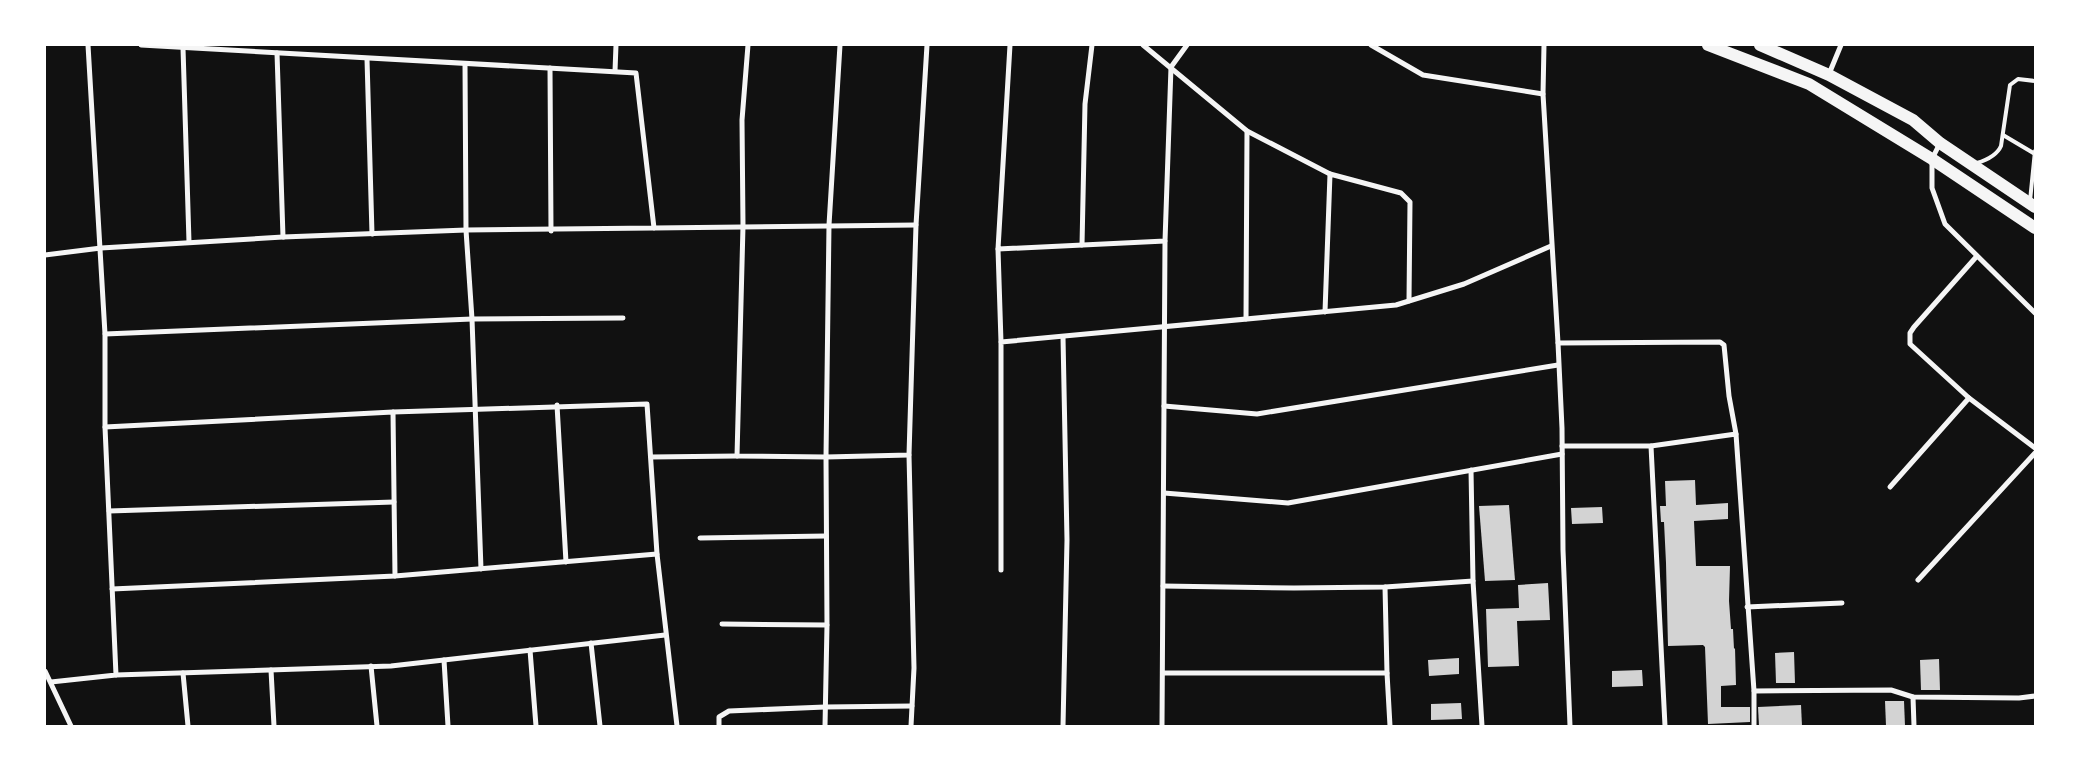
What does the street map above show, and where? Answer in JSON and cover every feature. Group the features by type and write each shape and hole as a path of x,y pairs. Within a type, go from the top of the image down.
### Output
{"highway":[{"path":"1708,45 1809,84 1932,159 2035,228"},
{"path":"1760,45 1829,75 1913,120 1940,143 2032,205"}],"street":[{"path":"88,45 105,334 105,427 116,675"},
{"path":"141,45 183,48 219,47 368,59 636,72 654,228"},
{"path":"615,71 616,45"},
{"path":"737,456 743,226 742,120 748,45"},
{"path":"824,726 827,625 826,457 829,225 840,45"},
{"path":"911,726 914,668 909,455 916,225 927,45"},
{"path":"1001,570 1001,342 998,249 1010,45"},
{"path":"1082,245 1084,104 1092,45"},
{"path":"1144,45 1247,131 1330,174 1400,193 1410,202 1408,301"},
{"path":"1162,726 1165,241 1171,67 1187,45"},
{"path":"1371,45 1423,75 1543,94"},
{"path":"1544,45 1543,94 1558,343 1570,726"},
{"path":"1829,75 1841,45"},
{"path":"183,48 189,242"},
{"path":"277,53 283,238"},
{"path":"368,59 372,234"},
{"path":"465,64 466,230 472,319 481,569"},
{"path":"550,68 550,231"},
{"path":"1246,319 1247,131"},
{"path":"1940,143 1932,159 1932,188 1945,224 2035,313"},
{"path":"1325,312 1330,174"},
{"path":"45,255 100,248 189,242 466,230 550,231 743,226 916,225"},
{"path":"998,249 1165,241"},
{"path":"1001,342 1396,305 1464,284 1552,246"},
{"path":"1977,256 1914,327 1909,338 1910,344 1969,398 2035,448"},
{"path":"105,334 472,319 624,318"},
{"path":"1063,337 1067,540 1063,726"},
{"path":"1558,343 1720,342 1724,345 1729,396 1736,434 1754,691 1754,726"},
{"path":"1164,406 1258,414 1558,365"},
{"path":"1890,487 1969,398"},
{"path":"105,427 392,412 557,405 647,404 657,554 677,726"},
{"path":"557,405 566,562"},
{"path":"392,412 395,576"},
{"path":"1562,446 1651,446 1736,434"},
{"path":"1651,446 1665,726"},
{"path":"1918,580 2035,453"},
{"path":"1164,493 1288,503 1562,454"},
{"path":"651,457 909,455"},
{"path":"1471,470 1473,581 1482,726"},
{"path":"109,512 394,502"},
{"path":"700,538 826,536"},
{"path":"112,589 395,576 657,554"},
{"path":"1163,586 1385,587 1473,581"},
{"path":"1385,587 1390,726"},
{"path":"1747,607 1842,603"},
{"path":"722,624 827,625"},
{"path":"50,682 116,675 391,666 665,635"},
{"path":"591,643 600,726"},
{"path":"530,650 536,726"},
{"path":"444,660 448,726"},
{"path":"371,666 377,726"},
{"path":"45,670 71,726"},
{"path":"271,670 274,726"},
{"path":"183,673 188,726"},
{"path":"1163,673 1387,673"},
{"path":"1754,691 1891,690 1913,697 2019,698 2035,696"},
{"path":"1913,697 1914,726"},
{"path":"720,726 719,717 729,711 912,706"}],"lane":[{"path":"1973,165 1983,162 1998,151 2003,134 2010,85 2018,79 2035,81"},
{"path":"2003,134 2035,152 2032,205"}],"building":[{"path":"1695,480 1696,505 1728,503 1728,519 1694,521 1696,566 1730,566 1729,601 1731,629 1733,629 1735,648 1736,685 1721,686 1721,707 1750,707 1750,722 1708,724 1705,647 1703,645 1668,646 1664,522 1661,522 1660,506 1666,506 1665,481"},
{"path":"1509,505 1515,580 1485,581 1479,506"},
{"path":"1602,507 1603,523 1572,524 1571,508"},
{"path":"1548,583 1550,620 1517,621 1519,666 1488,667 1486,609 1519,608 1518,585"},
{"path":"1794,652 1795,683 1776,683 1775,653"},
{"path":"1459,658 1459,674 1429,676 1428,660"},
{"path":"1939,659 1940,690 1921,690 1920,660"},
{"path":"1642,670 1643,686 1612,687 1612,671"},
{"path":"1885,701 1904,701 1905,726 1886,726"},
{"path":"1461,703 1462,719 1431,720 1431,704"},
{"path":"1801,705 1802,726 1759,726 1758,707"}]}
